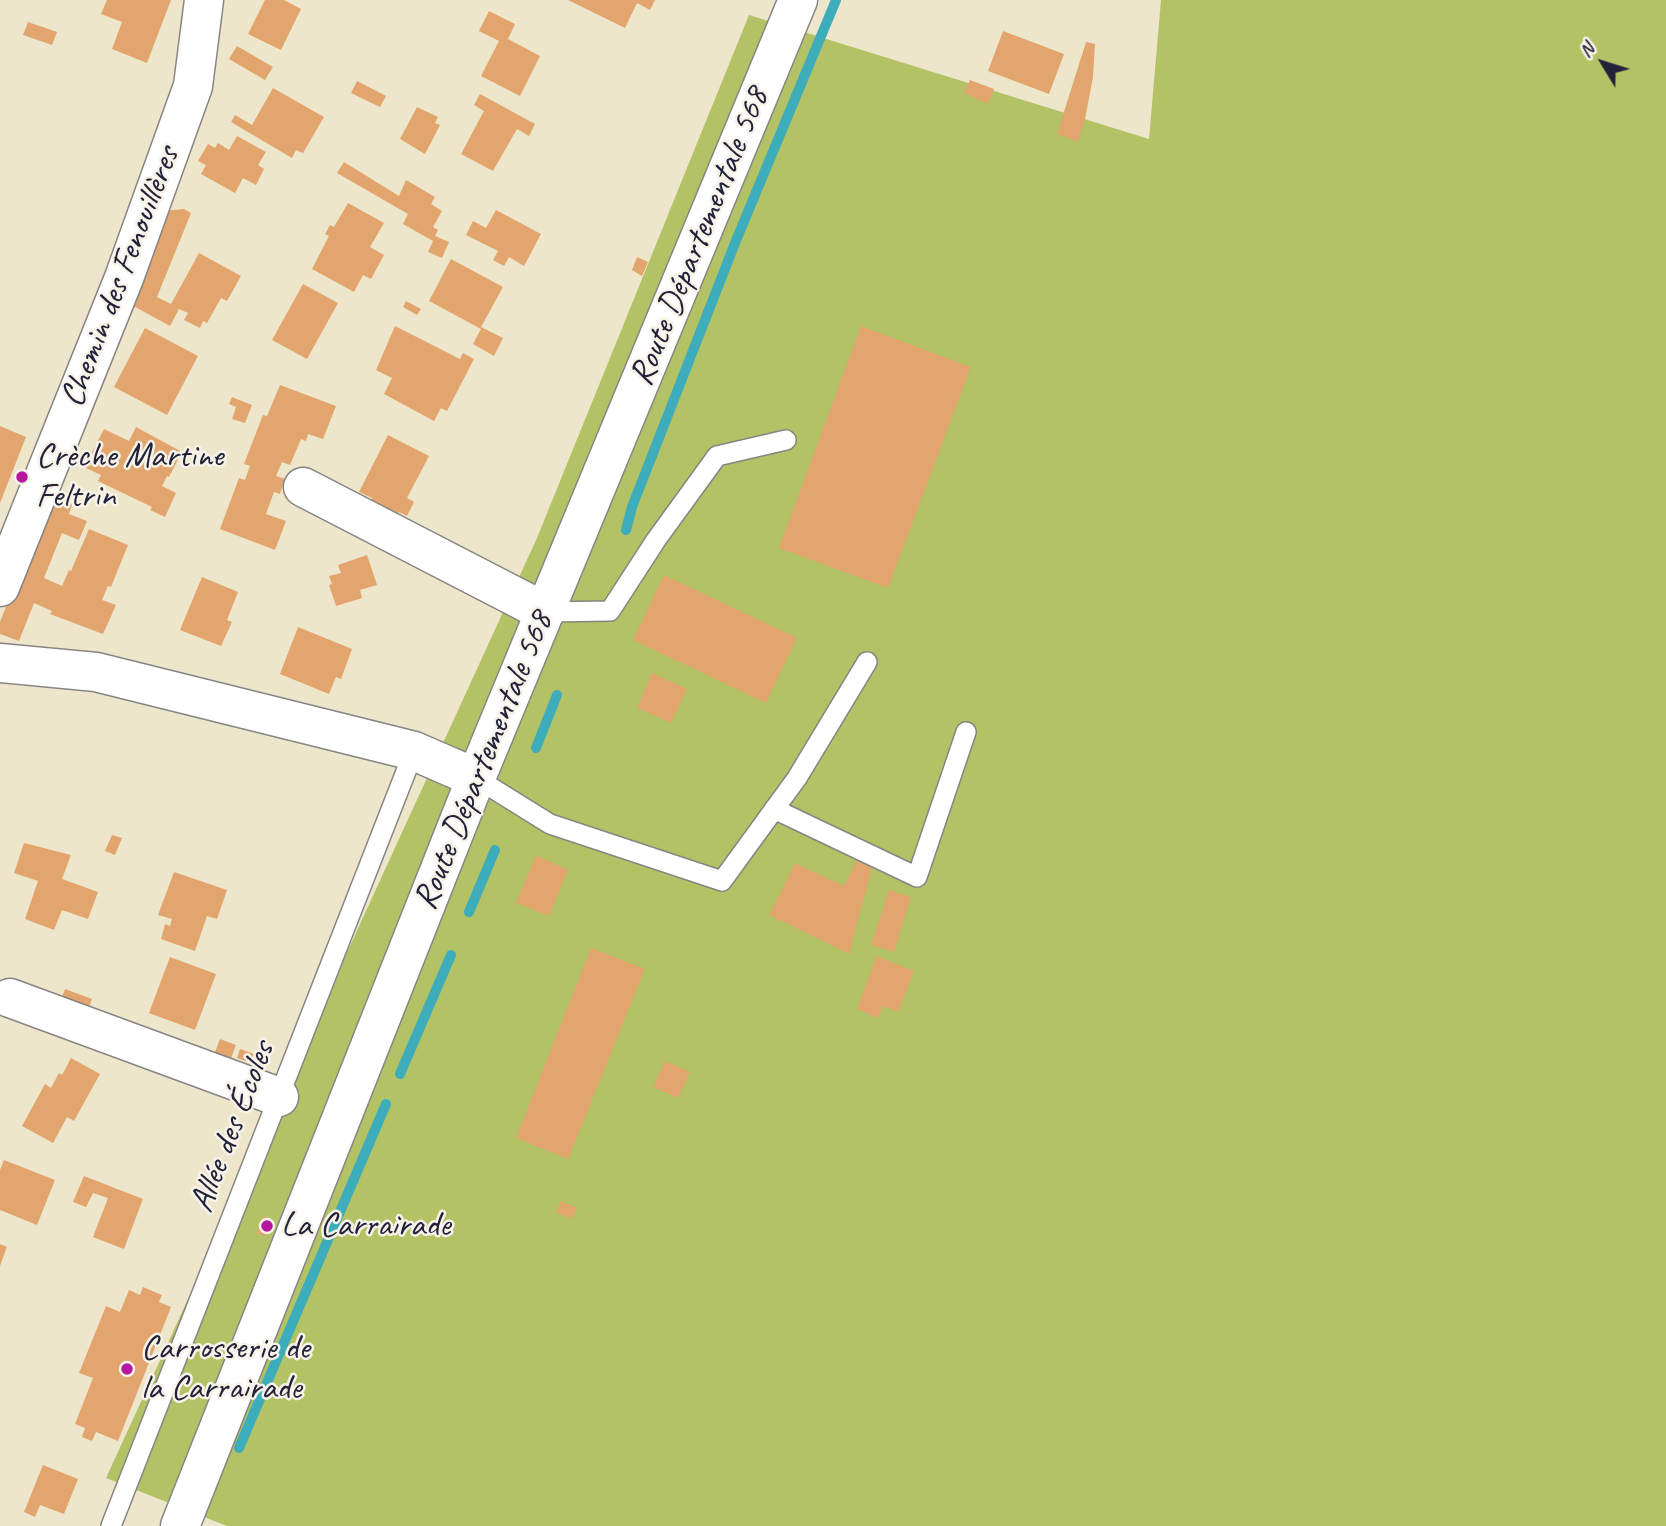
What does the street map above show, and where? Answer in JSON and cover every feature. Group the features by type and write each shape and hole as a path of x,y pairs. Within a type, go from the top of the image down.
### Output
{"street":[{"name":"Chemin des Fenouillères","path":"0,587 124,278 192,86 204,0"},
{"name":"Route Départementale 568","path":"180,1526 476,778 798,0"},
{"path":"303,487 545,612"},
{"path":"0,663 96,671 414,751 476,778"},
{"path":"10,998 279,1097"}],"lane":[{"path":"545,612 610,611 656,540 717,456 786,440"},
{"path":"476,778 550,824 722,881 797,778 867,663"},
{"path":"774,809 918,877 966,732"},
{"name":"Allée des Écoles","path":"111,1526 414,751"}],"green space":[{"path":"1161,0 1666,0 1666,1526 227,1526 106,1478 537,538 749,15 1149,139"}],"building":[{"path":"107,0 171,0 147,63 112,49 122,22 101,14"},
{"path":"265,0 284,0 301,9 281,50 248,34"},
{"path":"568,0 655,0 650,10 637,3 625,28"},
{"path":"489,11 515,24 508,39 540,56 520,96 481,76 499,41 479,31"},
{"path":"28,22 57,32 52,45 23,35"},
{"path":"1003,31 1064,54 1049,94 988,71"},
{"path":"1086,42 1095,44 1093,77 1078,142 1057,134"},
{"path":"237,46 273,67 265,80 229,59"},
{"path":"970,80 994,89 988,104 964,93"},
{"path":"357,81 386,96 380,107 351,93"},
{"path":"273,88 324,117 303,153 296,150 292,158 231,122 235,115 252,125"},
{"path":"480,94 535,124 529,136 517,129 493,171 461,154 484,111 474,105"},
{"path":"417,107 438,117 435,123 440,125 425,154 400,139"},
{"path":"237,136 266,152 258,165 264,169 256,185 243,178 235,193 201,174 206,165 198,161 208,144 215,148 218,143 229,150"},
{"path":"344,162 399,196 406,180 435,197 431,204 442,211 433,227 438,230 435,236 449,242 442,258 428,252 433,241 403,224 408,214 337,173"},
{"path":"348,203 384,223 370,247 384,255 371,279 363,275 354,292 312,269 329,236 325,234 330,225 334,227"},
{"path":"184,209 191,213 157,297 171,304 199,253 241,276 227,301 221,298 207,323 203,321 200,328 184,320 188,313 179,309 170,326 126,302 163,211"},
{"path":"496,210 541,234 524,266 509,257 504,266 493,260 498,251 466,235 473,221 486,228"},
{"path":"637,257 648,262 642,276 632,270"},
{"path":"451,259 503,287 481,327 503,338 494,356 473,344 481,329 429,301"},
{"path":"303,284 338,303 307,359 272,340"},
{"path":"406,301 421,309 417,315 403,307"},
{"path":"395,326 460,359 463,353 474,359 447,411 441,408 434,421 384,394 392,378 376,370"},
{"path":"861,326 971,367 888,588 779,548"},
{"path":"145,328 198,356 167,415 114,387"},
{"path":"280,385 336,406 323,439 308,434 306,441 301,439 290,465 282,462 276,476 285,479 280,494 274,492 266,514 286,521 275,550 220,529 239,478 245,480 250,466 244,464 263,415 267,416"},
{"path":"232,397 252,405 245,423 232,419 236,407 229,404"},
{"path":"0,426 26,437 0,503"},
{"path":"136,427 182,452 162,486 176,493 165,517 150,510 152,507 98,481 101,475 84,467 104,429 129,441"},
{"path":"388,435 429,456 407,498 414,502 407,516 399,512 392,525 370,504 372,498 359,492"},
{"path":"51,491 66,497 72,505 69,514 87,521 79,540 62,533 44,578 62,586 89,529 128,545 111,587 108,586 102,600 116,605 103,634 50,614 52,611 34,603 19,641 0,634 0,622"},
{"path":"367,555 377,585 360,590 362,598 336,606 329,576 341,573 338,565"},
{"path":"664,575 797,638 766,703 633,640"},
{"path":"202,577 238,592 227,620 232,622 221,646 180,630"},
{"path":"298,627 352,649 341,679 336,677 329,694 280,674"},
{"path":"652,673 687,689 671,723 637,708"},
{"path":"112,835 122,838 115,855 105,851"},
{"path":"24,843 71,855 62,879 98,892 88,919 62,910 54,930 25,919 38,881 14,873"},
{"path":"536,855 568,870 549,916 516,903"},
{"path":"857,861 872,868 849,954 769,915 795,863 844,886"},
{"path":"174,872 227,890 217,919 207,916 195,951 161,939 165,924 170,926 172,919 158,915"},
{"path":"889,890 911,897 894,952 871,945"},
{"path":"591,948 645,969 568,1159 516,1138"},
{"path":"877,956 914,971 898,1012 883,1006 878,1018 857,1009"},
{"path":"170,957 216,974 195,1030 149,1013"},
{"path":"65,989 92,999 86,1015 59,1005"},
{"path":"220,1039 236,1045 228,1066 212,1060"},
{"path":"240,1049 254,1054 251,1063 237,1058"},
{"path":"71,1058 100,1074 74,1121 67,1117 53,1143 22,1126 45,1084 51,1088"},
{"path":"665,1061 690,1072 678,1098 653,1087"},
{"path":"4,1160 55,1180 37,1225 0,1210 0,1170"},
{"path":"84,1176 143,1199 124,1249 93,1237 108,1198 93,1193 86,1207 73,1202"},
{"path":"561,1201 577,1208 572,1219 556,1212"},
{"path":"264,1216 272,1221 265,1236 256,1233"},
{"path":"0,1244 7,1247 0,1266"},
{"path":"143,1287 162,1295 159,1302 171,1307 118,1441 96,1432 92,1441 82,1437 85,1428 75,1424 93,1378 79,1373 106,1306 120,1312 129,1290 140,1295"},
{"path":"43,1465 78,1479 64,1514 40,1505 35,1517 24,1512"}],"waterway":[{"path":"626,530 632,507 735,243 836,0"},
{"path":"536,748 557,695"},
{"path":"469,912 495,850"},
{"path":"400,1074 451,955"},
{"path":"239,1448 386,1104"}],"place":[{"name":"Crèche Martine Feltrin","path":"22,477"},
{"name":"La Carrairade","path":"267,1226"},
{"name":"Carrosserie de la Carrairade","path":"127,1369"}]}
